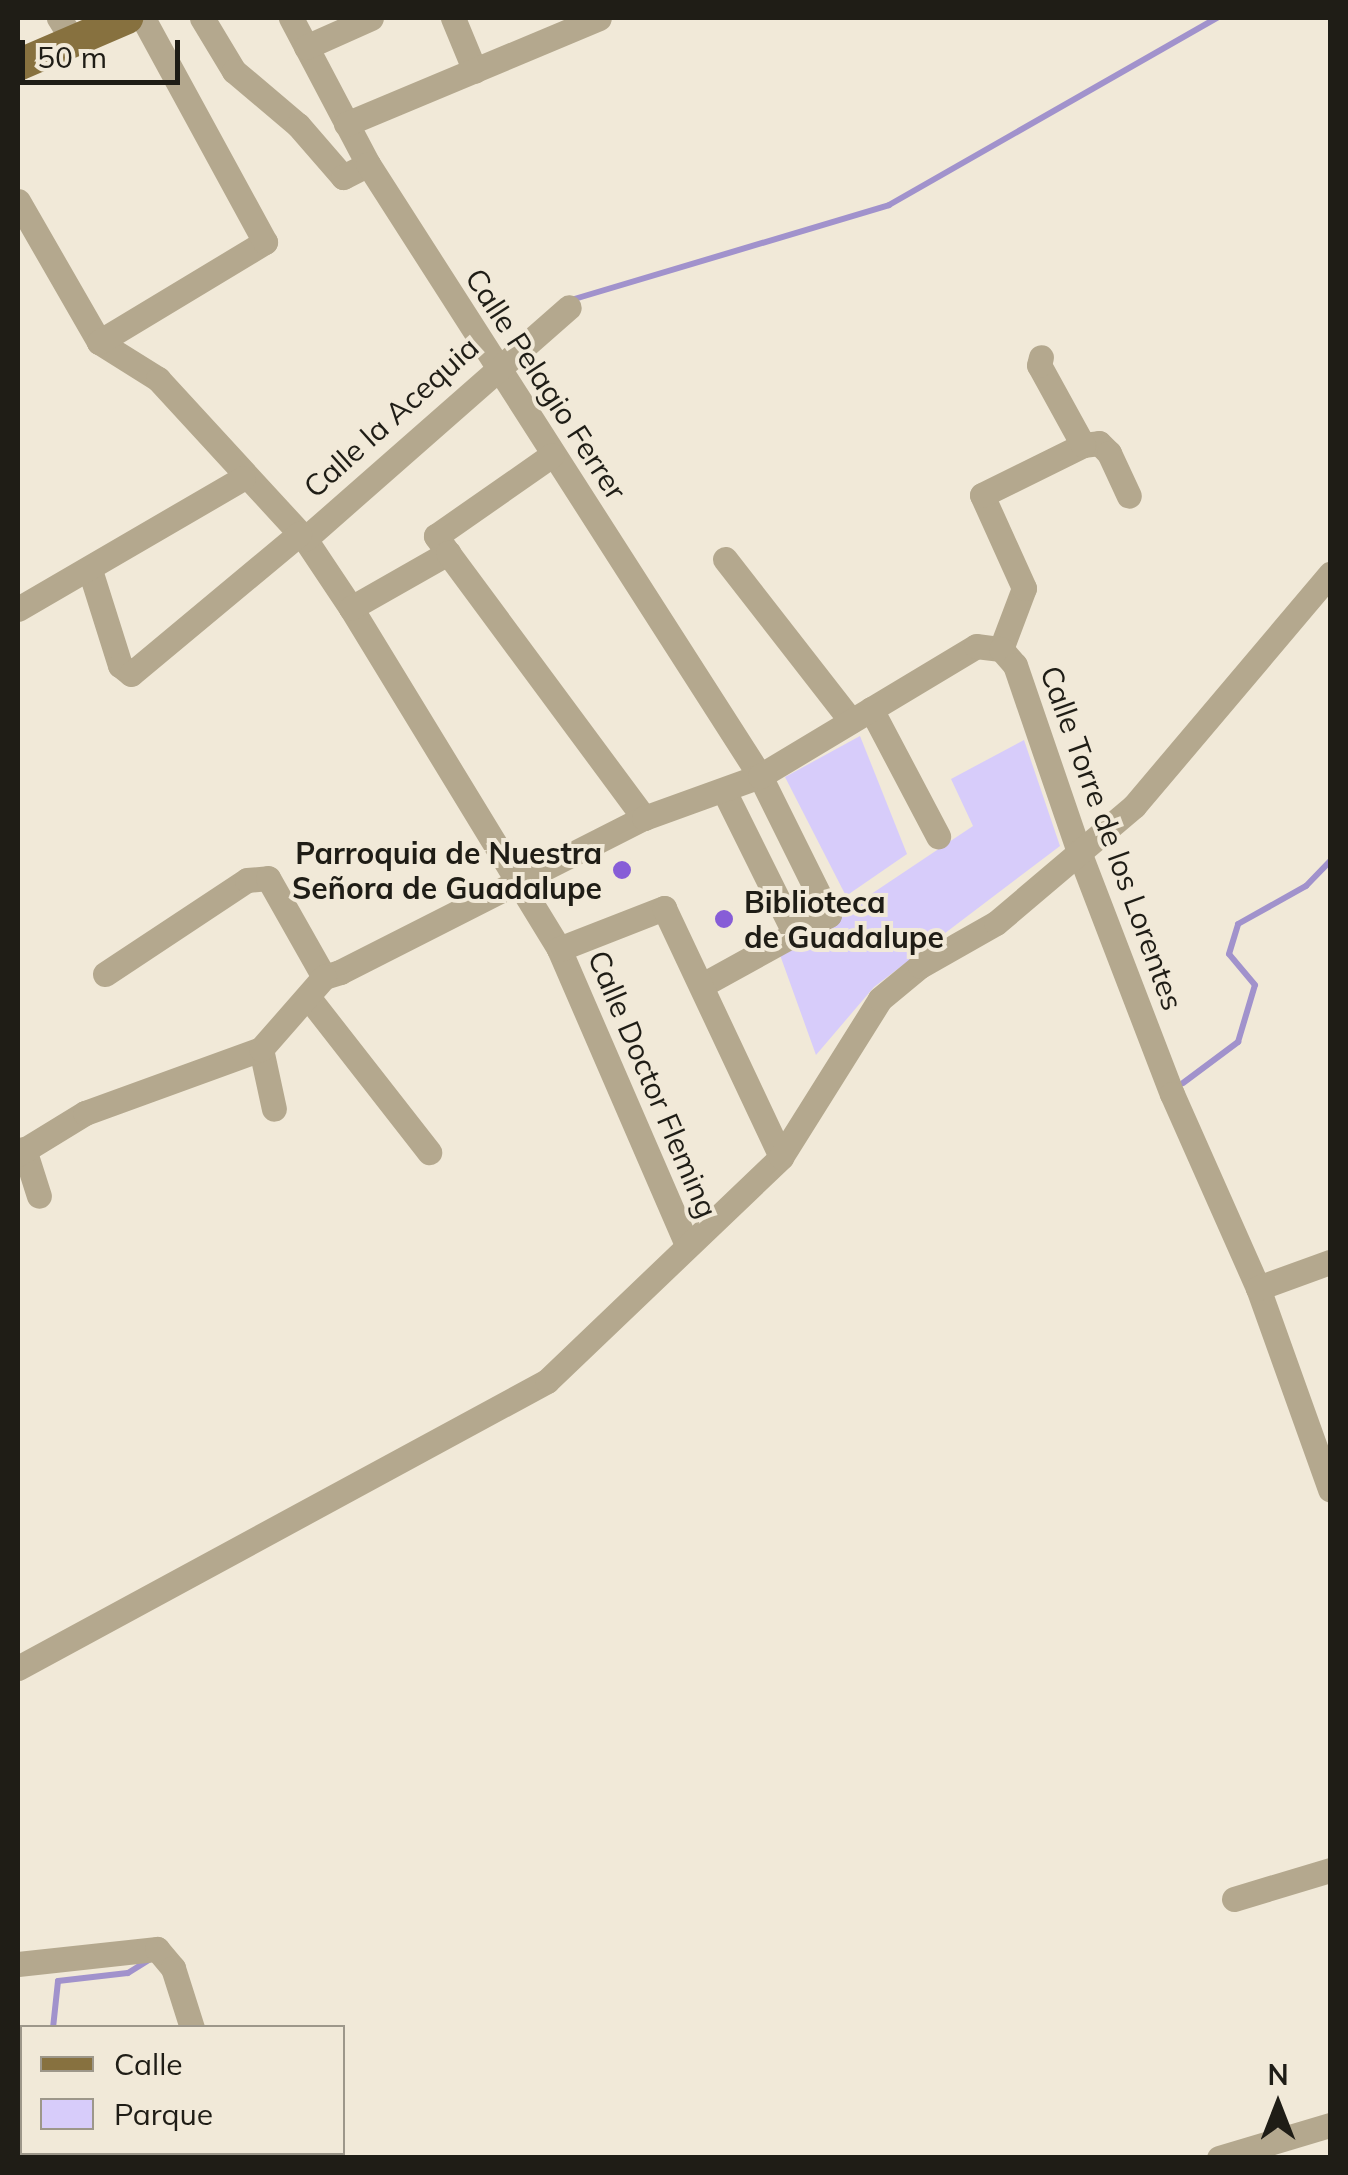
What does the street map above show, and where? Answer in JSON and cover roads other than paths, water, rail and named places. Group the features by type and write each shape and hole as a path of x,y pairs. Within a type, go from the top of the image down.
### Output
{"main road":[{"path":"18,65 66,28 127,18"}],"street":[{"path":"18,201 99,342 265,242 143,18"},
{"path":"202,18 234,71 298,126 343,177 368,164"},
{"name":"Calle Pelagio Ferrer","path":"291,18 368,164 760,776 829,915 795,934"},
{"path":"306,48 371,18"},
{"path":"453,18 474,71"},
{"path":"346,124 600,18"},
{"name":"Calle la Acequia","path":"90,570 120,665 132,674 302,536 496,365 570,307"},
{"name":"Calle Doctor Fleming","path":"99,342 158,380 243,478 302,536 351,608 559,949 687,1244"},
{"path":"1041,357 1040,365 1083,445"},
{"path":"1001,649 1024,588 982,496 1083,445 1099,443 1110,453 1129,496"},
{"path":"552,455 436,536 644,818"},
{"path":"18,608 90,570 243,478"},
{"path":"351,608 448,553"},
{"path":"724,559 861,715 938,836"},
{"path":"18,1668 548,1380 781,1157 880,999 920,966 996,923 1134,806 1330,574"},
{"name":"Calle Torre de los Lorentes","path":"316,987 474,909 519,880 644,818 726,793 760,776 976,646 1001,649 1015,665 1079,852 1172,1094 1258,1288 1330,1488"},
{"path":"702,984 795,934 726,793"},
{"path":"105,974 247,880 268,878 316,987 429,1152"},
{"path":"559,949 664,908 781,1157"},
{"path":"39,1196 21,1151 85,1113 260,1048 316,987"},
{"path":"260,1048 274,1109"},
{"path":"1258,1288 1330,1262"},
{"path":"1234,1899 1330,1870"},
{"path":"18,1964 157,1949 173,1968 191,2025"},
{"path":"1219,2158 1330,2125"}],"waterway":[{"path":"571,300 889,205 1217,18"},
{"path":"1183,1083 1238,1042 1255,985 1229,954 1238,924 1306,886 1330,861"},
{"path":"53,2025 58,1981 128,1973 150,1959"},
{"path":"18,2108 20,2104"}],"place":[{"name":"Parroquia de Nuestra Señora de Guadalupe","path":"622,870"},
{"name":"Biblioteca de Guadalupe","path":"724,919"}]}
